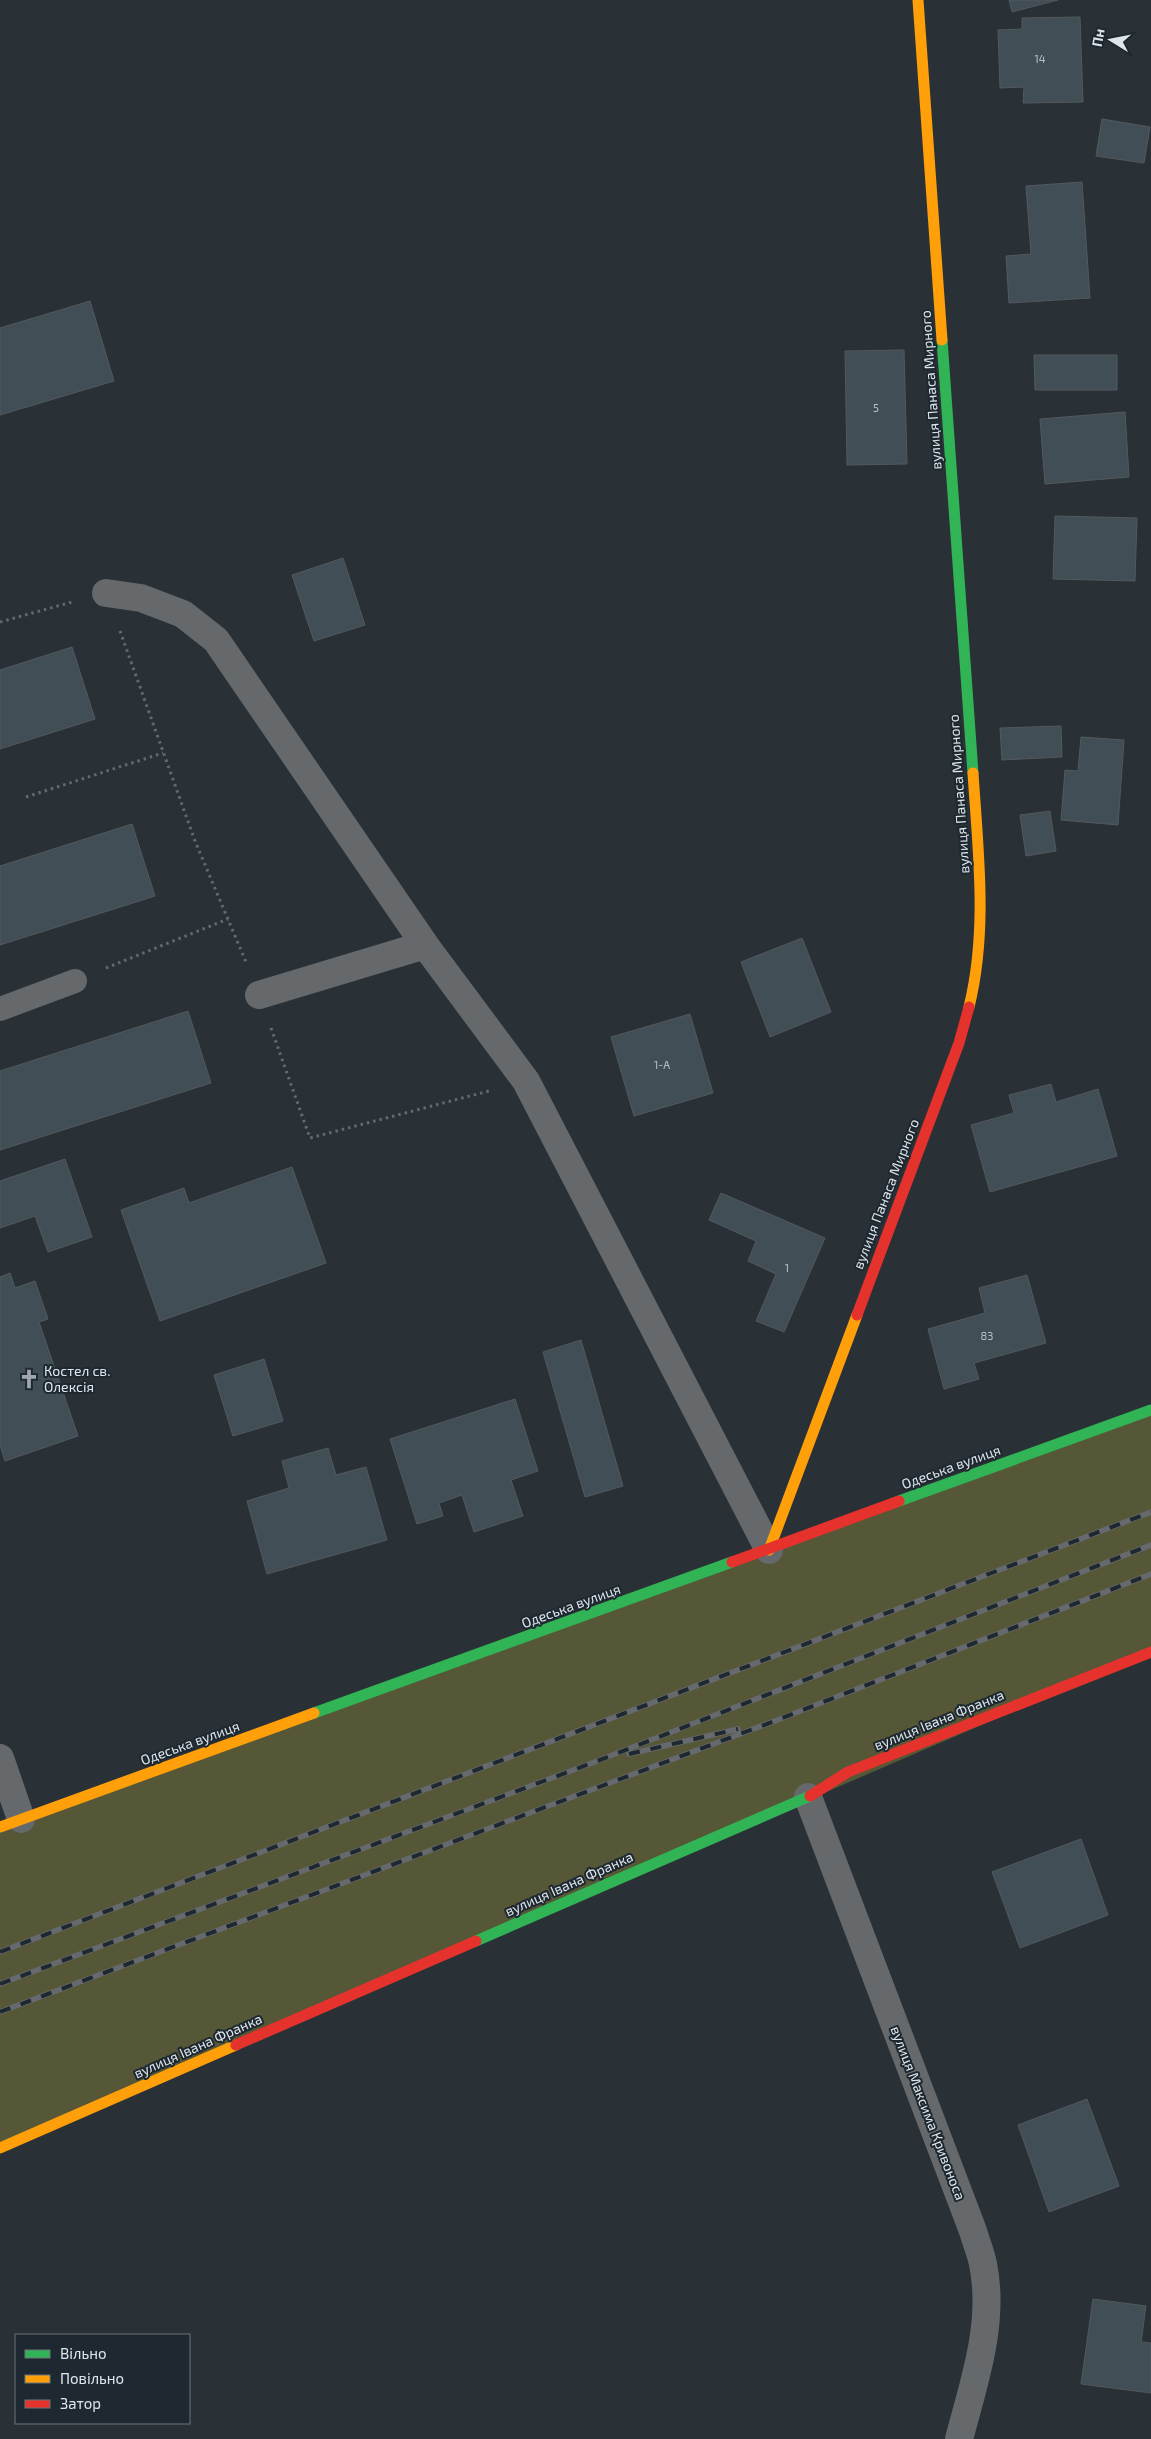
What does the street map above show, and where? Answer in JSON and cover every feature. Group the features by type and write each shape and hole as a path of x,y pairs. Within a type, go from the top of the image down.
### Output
{"street":[{"name":"вулиця Панаса Мирного","path":"769,1550 959,1043 969,1012 982,937 980,874 918,0"},
{"path":"106,593 142,598 183,614 216,640 425,945 526,1081 769,1550"},
{"path":"259,995 425,945"},
{"name":"Одеська вулиця","path":"11,1823 769,1550 1151,1410"},
{"name":"вулиця Івана Франка","path":"0,2148 808,1797 848,1772 1151,1652"},
{"path":"0,1758 11,1823"},
{"name":"вулиця Максима Кривоноса","path":"808,1797 973,2231 983,2264 987,2296 985,2333 959,2439"}],"lane":[{"path":"0,1010 75,981"}],"path":[{"path":"0,622 106,593 195,841 259,995 310,1138 526,1081"},
{"path":"26,797 163,753"},
{"path":"75,981 228,919"}],"green space":[{"path":"1151,1410 1151,1652 0,2148 0,1827"}],"building":[{"path":"1009,0 1058,0 1012,12"},
{"path":"1080,17 1083,102 1023,103 1024,87 1000,88 998,30 1022,29 1022,18"},
{"path":"1102,119 1150,127 1144,163 1096,156"},
{"path":"1082,182 1090,298 1009,303 1006,256 1031,254 1026,186"},
{"path":"90,301 114,381 0,415 0,328"},
{"path":"904,350 907,464 847,465 845,351"},
{"path":"1034,355 1117,355 1117,390 1035,390"},
{"path":"1125,412 1129,477 1045,484 1040,419"},
{"path":"1055,516 1137,518 1135,581 1053,579"},
{"path":"343,558 365,625 314,641 292,575"},
{"path":"72,647 95,719 0,749 0,670"},
{"path":"1061,726 1062,757 1002,760 1000,728"},
{"path":"1081,737 1124,740 1118,825 1061,820 1065,770 1078,771"},
{"path":"1050,811 1056,851 1026,856 1020,815"},
{"path":"132,824 155,896 0,945 0,866"},
{"path":"802,938 831,1012 770,1037 741,962"},
{"path":"188,1011 211,1083 0,1150 0,1071"},
{"path":"690,1014 713,1093 634,1116 611,1037"},
{"path":"1051,1084 1056,1102 1098,1089 1117,1156 990,1192 971,1125 1014,1113 1009,1095"},
{"path":"65,1159 92,1237 48,1252 35,1216 0,1228 0,1181"},
{"path":"292,1167 326,1263 160,1321 121,1210 184,1188 189,1203"},
{"path":"721,1193 825,1238 784,1332 756,1321 776,1274 748,1261 756,1241 709,1220"},
{"name":"Костел св. Олексія","path":"10,1273 15,1288 35,1281 48,1319 39,1322 78,1436 5,1461 0,1445 0,1277"},
{"path":"1027,1275 1046,1343 974,1363 979,1379 944,1389 928,1329 985,1313 979,1288"},
{"path":"581,1340 623,1486 585,1497 543,1352"},
{"path":"264,1359 283,1421 233,1436 214,1375"},
{"path":"515,1399 538,1471 511,1480 523,1516 474,1532 462,1495 439,1503 443,1516 417,1524 390,1439"},
{"path":"328,1448 336,1475 366,1467 387,1540 267,1574 247,1501 289,1488 282,1461"},
{"path":"1081,1839 1108,1915 1020,1948 992,1872"},
{"path":"1087,2099 1119,2186 1049,2212 1018,2125"},
{"path":"1093,2299 1146,2306 1141,2342 1151,2343 1151,2393 1081,2384"}],"railway":[{"path":"0,1952 1151,1512"},
{"path":"0,1984 592,1763 1151,1545"},
{"path":"0,2012 780,1719 1151,1574"},
{"path":"629,1754 738,1729"}],"traffic: fast":[{"path":"942,340 973,773"},
{"path":"899,1501 1151,1410"},
{"path":"314,1713 732,1562"},
{"path":"476,1941 810,1796"}],"traffic: slow":[{"path":"918,0 942,340"},
{"path":"969,1007 975,978 980,920 979,861 973,773"},
{"path":"769,1550 857,1315"},
{"path":"0,1827 314,1713"},
{"path":"0,2148 236,2045"}],"traffic: jam":[{"path":"857,1315 959,1043 969,1007"},
{"path":"732,1562 899,1501"},
{"path":"810,1796 848,1772 1151,1652"},
{"path":"236,2045 476,1941"}],"place":[{"name":"Костел св. Олексія","path":"29,1379"}]}
